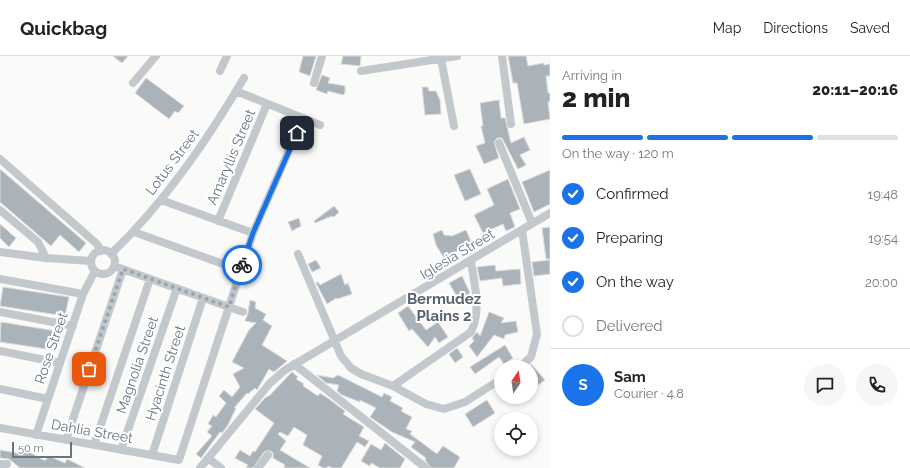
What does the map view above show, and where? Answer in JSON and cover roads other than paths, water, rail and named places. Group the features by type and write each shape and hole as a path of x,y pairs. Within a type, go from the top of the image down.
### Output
{"street":[{"path":"133,83 156,56"},
{"path":"220,70 227,56"},
{"path":"314,83 322,56"},
{"path":"361,71 457,56"},
{"path":"502,56 511,124"},
{"path":"441,59 454,126"},
{"name":"Lotus Street","path":"111,254 134,232 196,155 244,78"},
{"path":"236,92 320,125"},
{"name":"Amaryllis Street","path":"218,221 267,104"},
{"path":"229,307 253,233 303,118"},
{"path":"499,143 532,223"},
{"path":"0,159 97,244 101,251"},
{"path":"160,200 253,233"},
{"path":"0,210 38,242 46,258"},
{"name":"Iglesia Street","path":"200,468 270,383 294,364 471,261 550,213"},
{"path":"522,230 537,334 531,357 528,360"},
{"path":"134,232 240,270"},
{"path":"101,251 111,254 114,258 114,266 108,273 103,274 95,271 91,261 94,254 101,251"},
{"path":"0,252 46,258 91,261"},
{"path":"298,254 341,356 351,368 361,374 393,386 426,404 444,409 466,402 494,384"},
{"path":"393,386 471,332 474,325 477,308 471,261"},
{"path":"114,266 244,312"},
{"path":"66,440 123,269"},
{"name":"Rose Street","path":"36,435 83,294 95,271"},
{"path":"0,279 83,294"},
{"path":"94,445 150,279"},
{"name":"Magnolia Street","path":"121,450 177,288"},
{"name":"Hyacinth Street","path":"152,455 203,298"},
{"name":"Dahlia Street","path":"0,428 179,460 229,307"},
{"path":"0,312 73,326"},
{"path":"0,351 60,363"},
{"path":"294,364 426,468"},
{"path":"0,389 48,399"},
{"path":"258,468 268,455"},
{"path":"208,458 221,468"}],"district":[{"name":"Bermudez Plains 2","path":"444,308"}]}
